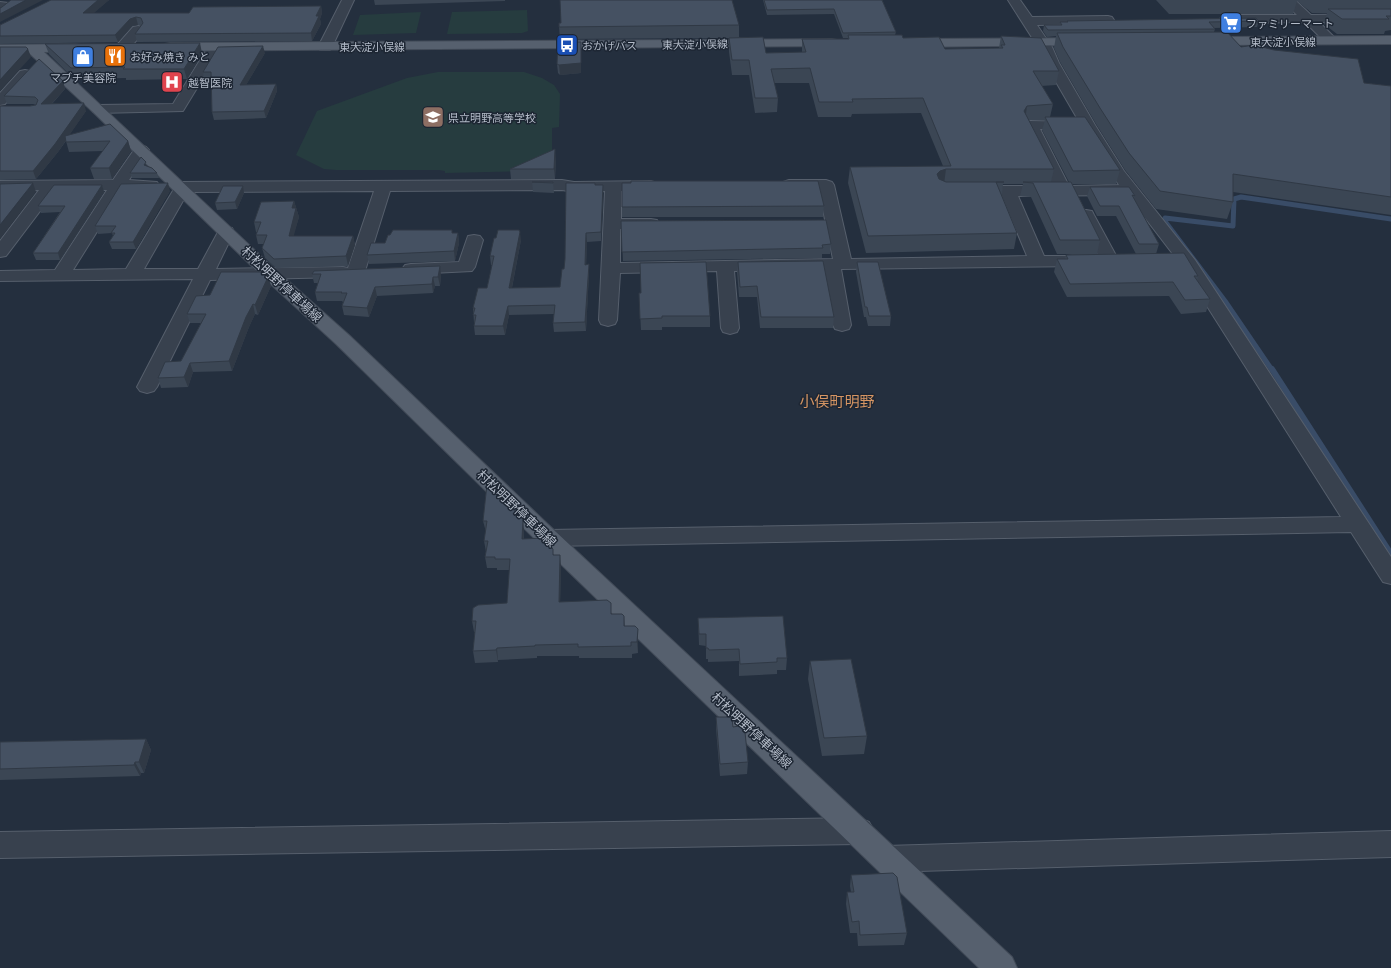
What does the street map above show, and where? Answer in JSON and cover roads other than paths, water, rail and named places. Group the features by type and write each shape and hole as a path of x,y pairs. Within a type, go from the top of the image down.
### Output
{"main road":[{"name":"東大淀小俣線","path":"1190,41 1391,40"},
{"path":"898,43 1096,42"},
{"name":"東大淀小俣線","path":"161,48 843,43"},
{"path":"0,49 36,52 92,48"},
{"path":"107,48 138,48"},
{"name":"村松明野停車場線","path":"36,52 98,109 271,275 360,357 548,538 859,831 886,859 1001,968"}],"street":[{"path":"325,47 348,0"},
{"path":"1014,0 1042,42 1088,125 1118,173 1186,260 1391,576"},
{"path":"1288,0 1331,40"},
{"path":"1211,19 1391,18"},
{"path":"1028,21 1123,20"},
{"path":"122,48 138,30"},
{"path":"98,109 178,108 215,47"},
{"path":"0,101 36,52"},
{"path":"611,268 1117,261 1068,190 1030,125 1088,125"},
{"path":"60,276 141,150"},
{"path":"771,186 826,185 826,223 837,264 842,325"},
{"path":"0,186 668,186"},
{"path":"0,252 51,186"},
{"path":"0,276 271,275 364,271 384,186"},
{"path":"132,275 180,187"},
{"path":"608,320 613,187"},
{"path":"958,191 1131,190"},
{"path":"1008,191 1038,262"},
{"path":"612,224 668,224"},
{"path":"147,387 226,232"},
{"path":"396,270 466,267 474,240"},
{"path":"1163,260 1186,260"},
{"path":"724,266 730,328"},
{"path":"548,538 1358,524"},
{"path":"0,845 167,841 859,831"},
{"path":"886,859 1391,844"}],"waterway":[{"path":"1272,370 1225,301 1164,220 1165,218 1233,226 1234,199 1241,197 1391,219"},
{"path":"1272,369 1391,554"}],"place":[{"name":"ファミリーマート","path":"1231,23"},
{"name":"おかげバス","path":"567,45"},
{"name":"お好み焼き みと","path":"115,56"},
{"name":"マブチ美容院","path":"83,57"},
{"name":"越智医院","path":"172,82"},
{"name":"県立明野高等学校","path":"433,117"}],"district":[{"name":"小俣町明野","path":"837,401"}]}
